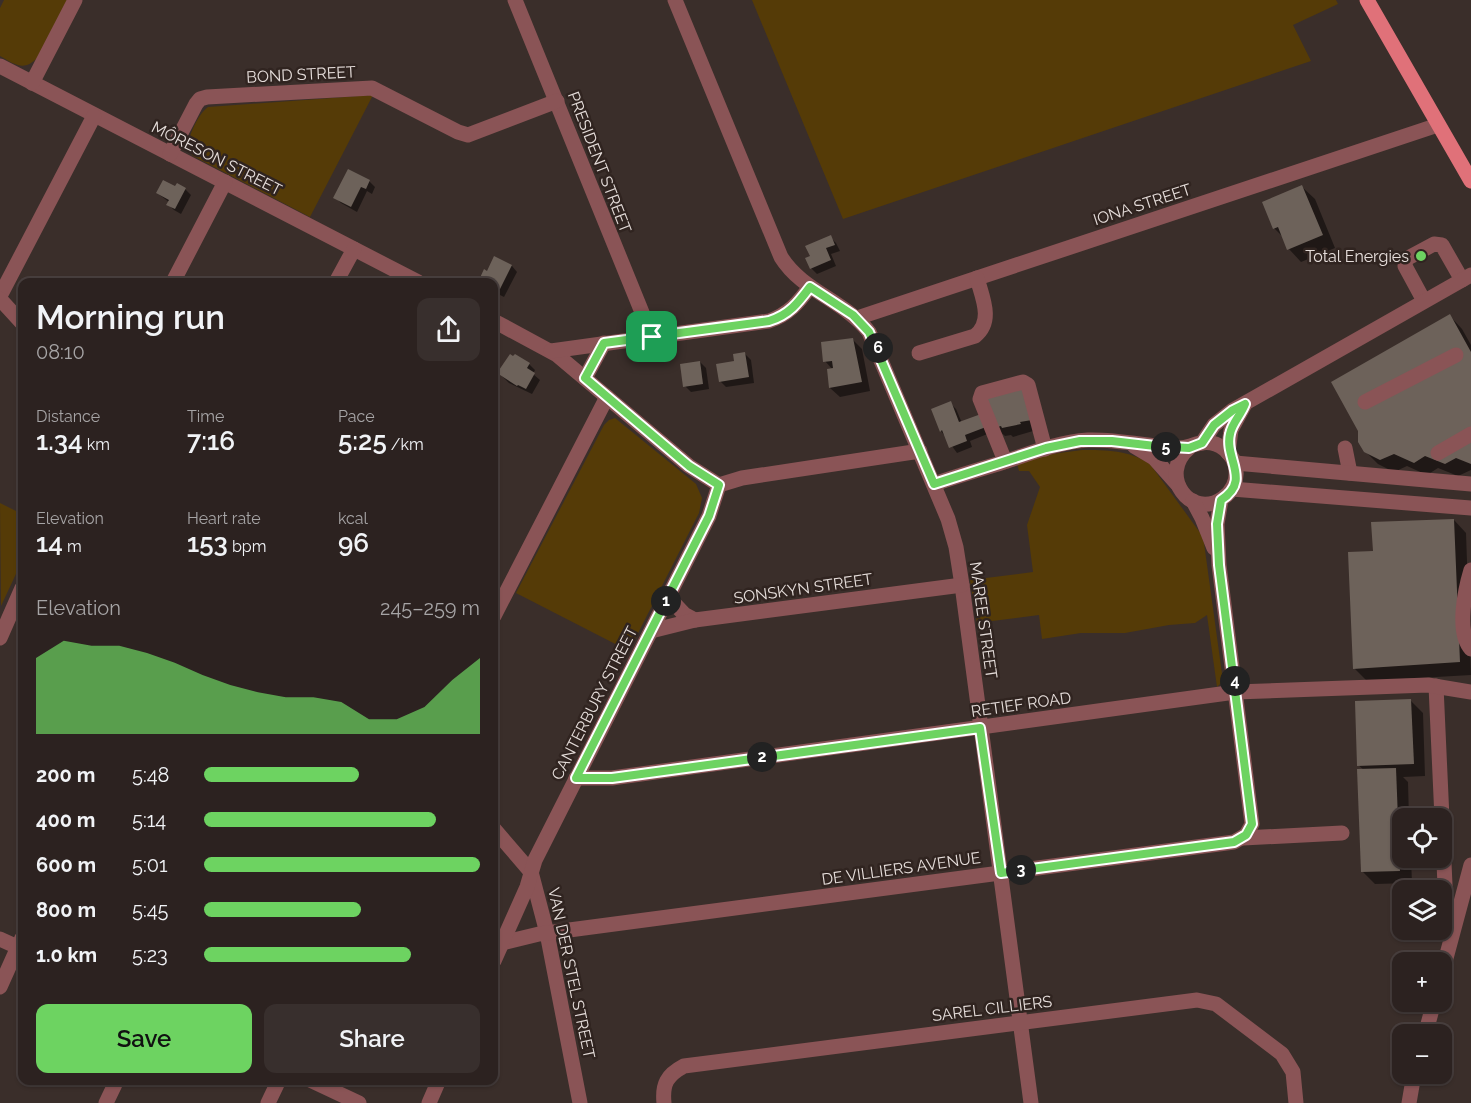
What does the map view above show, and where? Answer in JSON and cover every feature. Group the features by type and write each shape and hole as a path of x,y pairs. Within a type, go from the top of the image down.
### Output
{"main road":[{"path":"1367,0 1471,181"}],"street":[{"path":"32,82 75,0"},
{"name":"PRESIDENT STREET","path":"515,0 652,337"},
{"name":"MAREE STREET","path":"675,0 778,251 788,267 810,287 857,318 873,338 948,519 956,547 962,585 1031,1103"},
{"name":"MÔRESON STREET","path":"0,66 410,278"},
{"name":"BOND STREET","path":"171,154 196,104 200,99 207,97 372,88 468,135 557,101"},
{"path":"18,318 0,297 94,116"},
{"name":"IONA STREET","path":"857,318 1438,125"},
{"path":"175,278 225,182"},
{"path":"1178,485 1175,473 1181,455 1195,446 1214,425 1233,410 1245,404 1466,277 1438,243 1406,258 1405,266 1424,301"},
{"path":"338,278 354,249"},
{"path":"919,353 975,336 981,330 985,322 986,311 977,278"},
{"path":"551,351 774,319 792,310 810,287"},
{"path":"498,323 551,351 689,466 719,485 742,478 920,451"},
{"path":"585,378 604,343"},
{"path":"1365,402 1456,355"},
{"path":"1005,461 980,399 982,393 1023,382 1028,385 1046,448"},
{"path":"498,608 607,397"},
{"path":"1243,837 1252,824 1219,565 1217,524 1236,474 1232,458 1231,430 1245,404"},
{"path":"1438,453 1471,434"},
{"path":"934,484 1046,448 1089,440 1195,446 1214,444 1232,458 1350,473 1471,484"},
{"path":"1128,443 1154,458 1184,495 1193,501 1207,504 1227,494 1471,508"},
{"path":"1345,448 1350,473"},
{"name":"CANTERBURY STREET","path":"498,952 527,887 535,860 709,516 719,485"},
{"path":"1193,501 1205,525 1219,565"},
{"path":"1471,570 1465,589 1463,612 1466,642 1471,649"},
{"name":"SONSKYN STREET","path":"651,631 695,620 962,585"},
{"path":"0,638 4,620 18,595"},
{"path":"664,604 684,620 695,620"},
{"path":"4,620 18,626"},
{"path":"1436,686 1446,906 1447,917 1454,926"},
{"name":"RETIEF ROAD","path":"576,778 612,778 1235,692 1436,686 1471,691"},
{"name":"DE VILLIERS AVENUE","path":"502,943 547,933 1234,842 1243,837 1342,833"},
{"name":"VAN DER STEL STREET","path":"498,834 531,872 547,933 580,1103"},
{"path":"1447,952 1454,926 1466,903 1471,865"},
{"path":"0,939 18,943"},
{"path":"0,987 18,950"},
{"name":"SAREL CILLIERS","path":"664,1103 665,1081 672,1072 684,1066 1197,1000 1216,1004 1282,1054 1293,1072 1296,1103"},
{"path":"1409,1103 1412,1084"},
{"path":"106,1103 115,1085"},
{"path":"268,1103 277,1085"},
{"path":"321,1085 360,1103"},
{"path":"429,1103 437,1085"}],"shaded area":[{"path":"4,0 67,0 37,58 28,65 19,65 0,56 0,8"},
{"path":"752,0 1336,0 1338,4 1293,25 1311,61 843,219"},
{"path":"373,95 310,217 193,156 188,149 194,126 208,107"},
{"path":"615,418 696,484 702,498 699,513 629,651 516,593 604,425"},
{"path":"1082,450 1126,453 1150,464 1201,534 1223,681 1217,687 1207,615 1195,623 1125,633 1081,633 1042,639 1039,615 977,623 970,580 1033,572 1027,525 1040,487 1029,471 1019,471 1017,463 1052,454"},
{"path":"0,503 18,512 18,570 1,606"}],"building":[{"path":"348,169 370,180 366,189 361,187 351,207 333,198"},
{"path":"163,180 186,188 175,209 166,205 169,200 156,193"},
{"path":"1302,185 1323,235 1287,250 1278,227 1273,229 1262,202"},
{"path":"831,235 835,245 826,248 831,260 810,269 805,258 810,256 805,246"},
{"path":"494,256 512,265 498,293 498,278 480,278 484,269 487,271"},
{"path":"1450,314 1471,352 1471,464 1456,458 1445,464 1425,456 1414,463 1394,454 1380,460 1364,452 1358,442 1358,431 1331,382"},
{"path":"853,338 862,382 829,388 827,369 833,368 832,361 823,362 821,342"},
{"path":"745,352 749,377 719,382 716,364 734,361 733,354"},
{"path":"510,354 513,356 515,354 530,363 527,368 535,373 526,389 517,386 498,372"},
{"path":"700,361 703,384 683,387 680,364"},
{"path":"1025,388 1032,420 994,428 986,396"},
{"path":"951,401 959,422 981,414 986,427 965,435 967,441 949,448 931,409"},
{"path":"1454,519 1460,662 1353,669 1348,552 1373,551 1371,522"},
{"path":"1411,699 1414,764 1357,766 1355,701"},
{"path":"1396,768 1398,808 1392,808 1392,868 1400,868 1400,871 1361,872 1357,769"}],"place":[{"name":"Total Energies","path":"1421,256"}],"route":[{"path":"810,287 853,315 869,332 877,345 934,484 1046,448 1080,441 1112,441 1189,448 1202,443 1214,425 1227,414 1245,404 1229,435 1228,453 1235,463 1236,477 1231,491 1221,500 1217,531 1219,565 1235,683 1235,705 1252,824 1246,835 1234,842 1001,873 980,728 612,778 576,778 709,516 719,485 689,466 585,378 604,343 652,337 774,319 792,310 810,287"}]}
